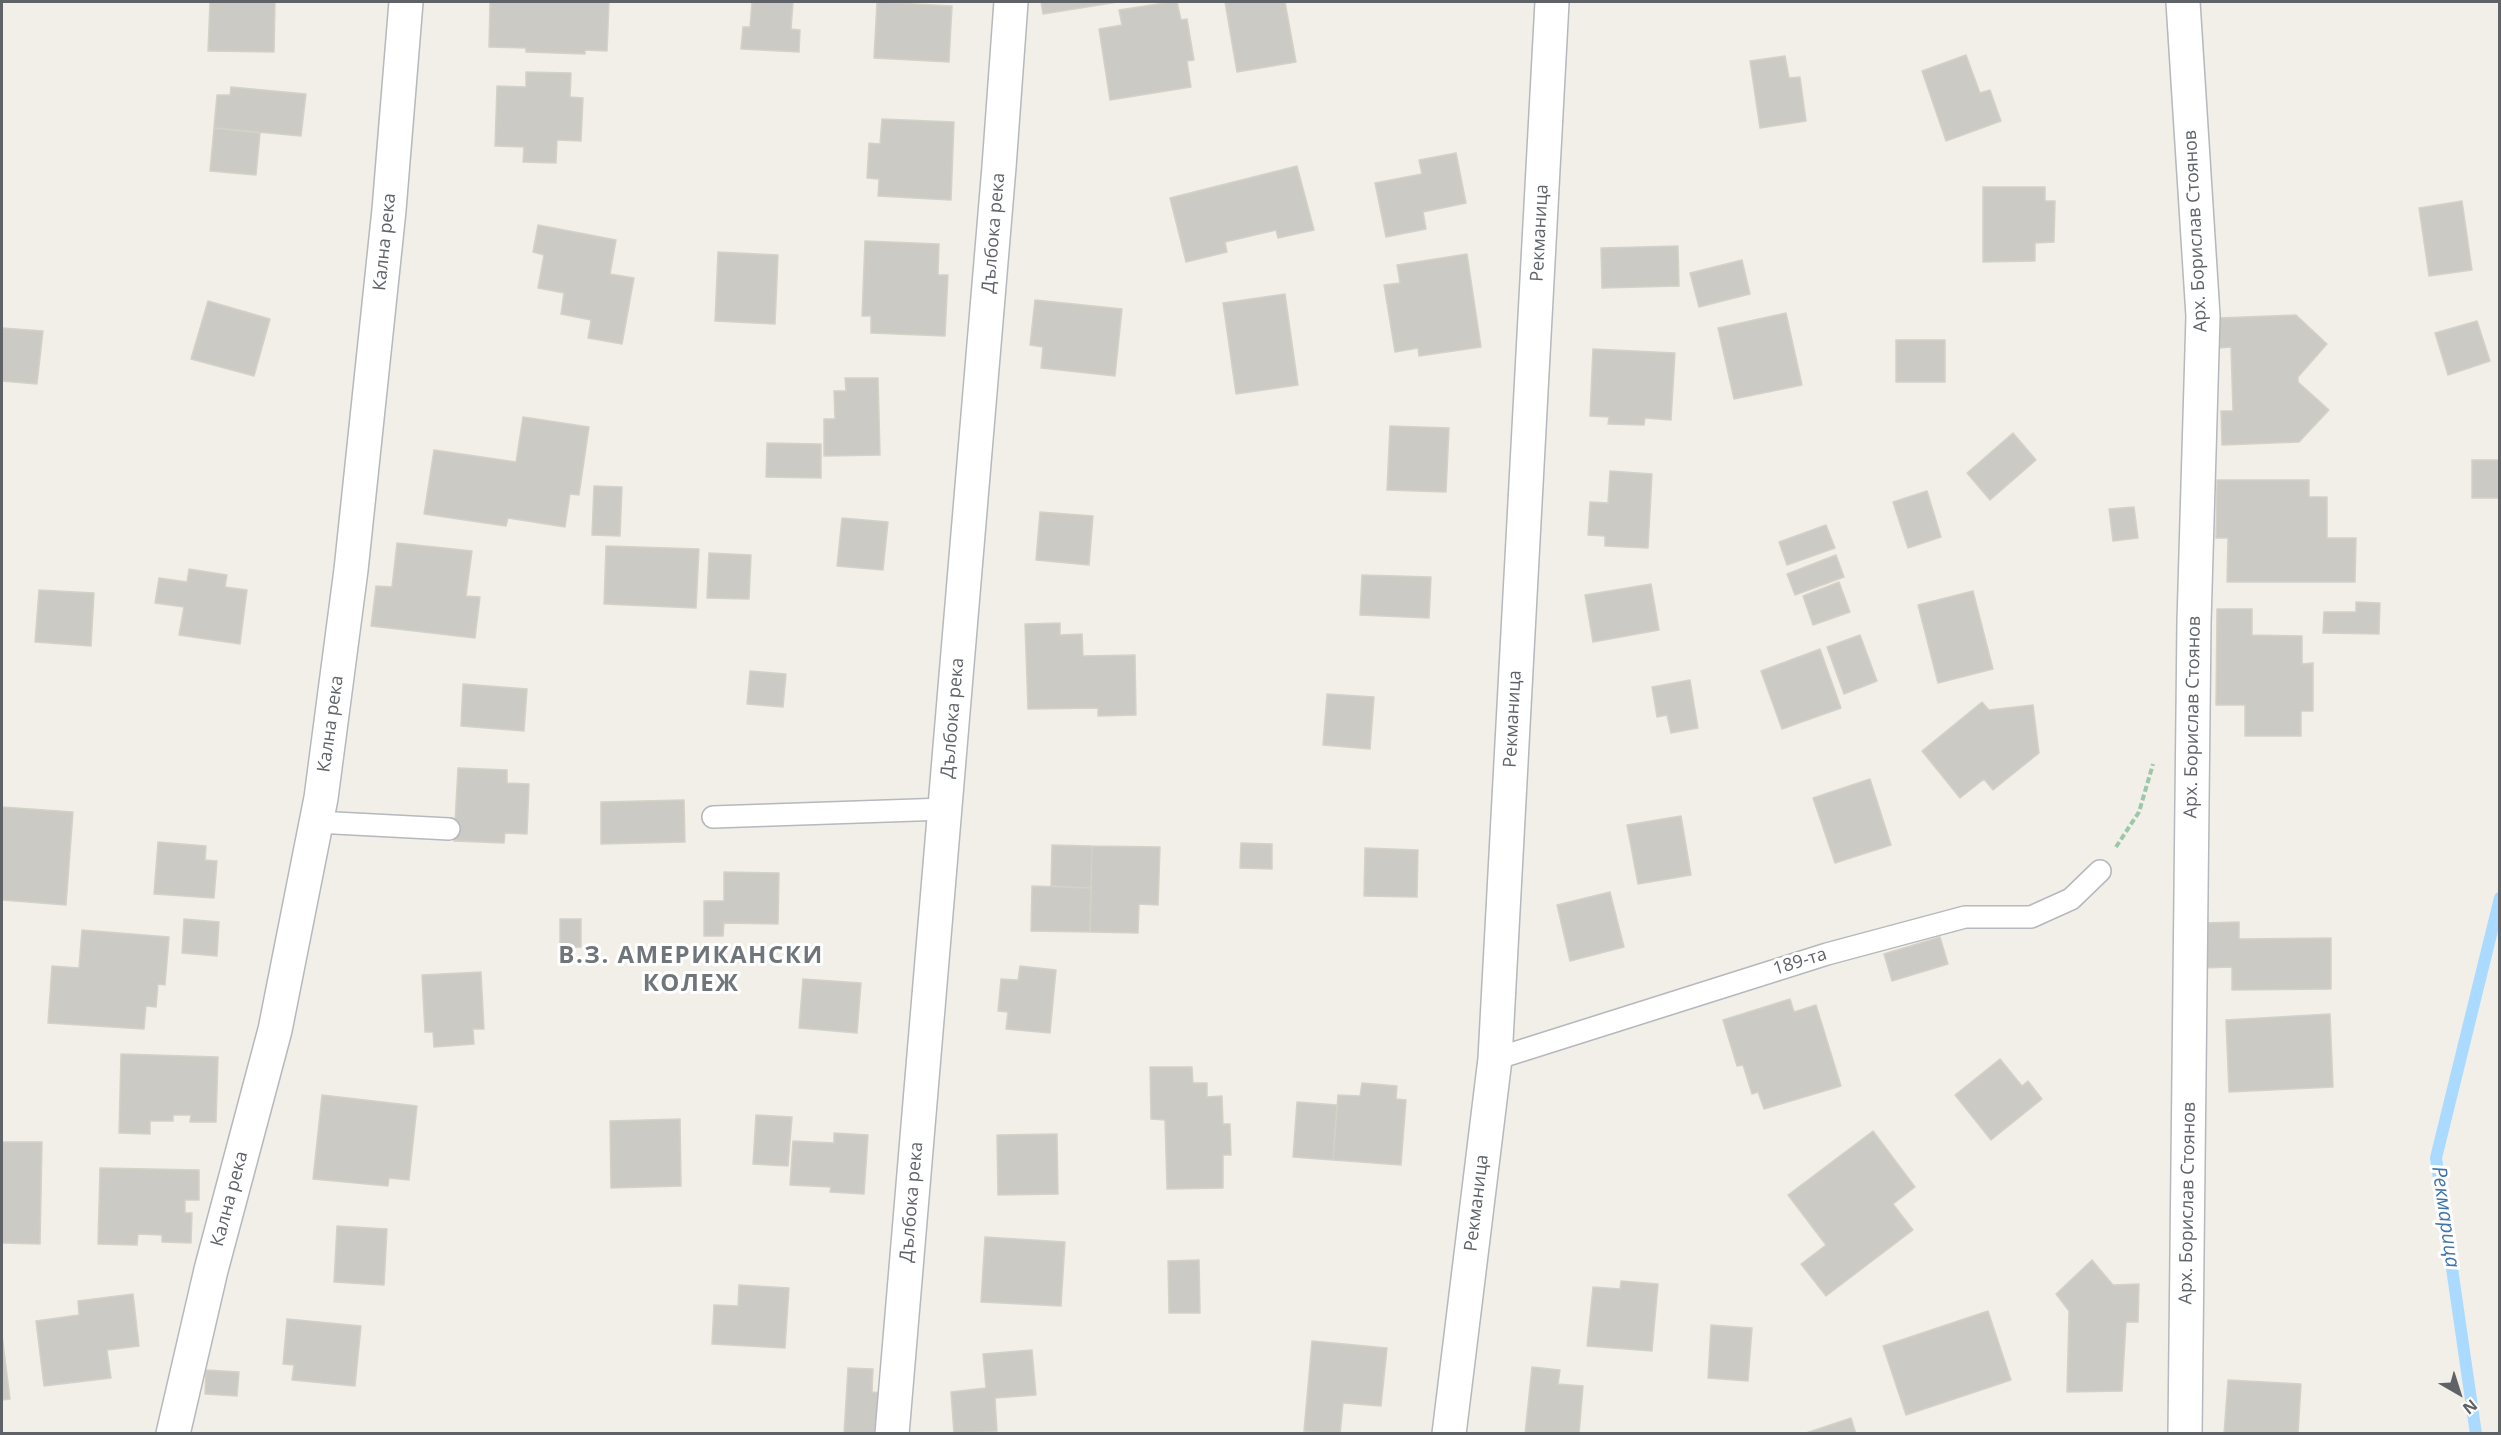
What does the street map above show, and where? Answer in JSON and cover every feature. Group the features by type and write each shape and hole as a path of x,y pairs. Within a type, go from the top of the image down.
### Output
{"street":[{"name":"Кална река","path":"174,1434 211,1270 275,1030 316,822 354,547 389,210 406,2"},
{"name":"Дълбока река","path":"892,1434 1011,2"},
{"name":"Рекманица","path":"1449,1434 1495,1059 1552,2"},
{"name":"Арх. Борислав Стоянов","path":"2183,2 2203,316 2194,622 2184,1434"}],"lane":[{"path":"713,817 945,810"},
{"path":"316,822 449,829"},
{"name":"189-та","path":"1495,1059 1862,944 1965,917 2031,917 2070,899 2100,871"}],"building":[{"path":"210,2 275,2 274,52 208,51"},
{"path":"490,2 609,2 607,51 585,50 585,54 526,52 526,48 489,47"},
{"path":"752,2 793,2 791,29 800,30 799,52 741,49 743,27 750,27"},
{"path":"877,2 952,6 949,62 874,58"},
{"path":"1041,2 1118,2 1043,14"},
{"path":"1177,2 1181,20 1187,19 1194,60 1187,61 1191,87 1110,100 1099,29 1122,25 1119,10"},
{"path":"1225,2 1285,2 1296,62 1237,72"},
{"path":"1966,55 1980,93 1990,90 2001,121 1946,141 1922,71"},
{"path":"1785,56 1789,78 1800,77 1806,121 1760,128 1750,61"},
{"path":"526,72 571,73 570,97 583,98 581,141 557,140 556,163 523,162 524,147 495,146 497,86 526,87"},
{"path":"231,87 306,94 301,136 214,128 217,95 230,95"},
{"path":"882,119 954,122 951,200 878,196 879,179 867,178 869,143 880,144"},
{"path":"214,128 260,133 256,175 210,171"},
{"path":"1456,153 1466,203 1423,212 1426,229 1386,237 1375,183 1422,174 1419,160"},
{"path":"1297,166 1314,230 1278,238 1276,230 1225,242 1227,252 1186,262 1170,198"},
{"path":"1983,187 2045,187 2045,201 2055,201 2054,242 2035,243 2035,261 1983,262"},
{"path":"2462,201 2472,270 2429,276 2419,208"},
{"path":"538,225 616,240 610,274 634,278 622,344 588,338 591,320 561,314 564,293 538,288 544,255 533,252"},
{"path":"865,241 939,244 938,275 948,275 945,336 871,333 871,316 862,316"},
{"path":"1678,246 1679,286 1602,288 1601,248"},
{"path":"718,252 778,255 775,324 715,321"},
{"path":"1467,254 1481,347 1419,356 1418,348 1395,352 1384,285 1400,283 1397,265"},
{"path":"1742,260 1750,294 1699,307 1690,273"},
{"path":"1285,294 1298,385 1236,394 1223,303"},
{"path":"1035,300 1122,309 1115,376 1041,368 1043,347 1030,345"},
{"path":"208,301 270,319 254,376 191,359"},
{"path":"1786,313 1802,385 1734,399 1718,328"},
{"path":"2296,315 2327,344 2298,377 2298,382 2329,410 2299,442 2222,445 2221,411 2233,411 2231,347 2219,348 2218,318"},
{"path":"2477,321 2490,361 2448,375 2435,333"},
{"path":"2,328 43,331 37,384 2,381"},
{"path":"1896,340 1945,340 1945,382 1896,382"},
{"path":"1593,349 1675,353 1671,420 1645,418 1644,425 1608,424 1609,417 1590,416"},
{"path":"845,378 878,378 880,455 824,456 824,419 835,419 834,391 846,391"},
{"path":"523,417 589,427 579,495 570,494 565,527 508,518 506,526 424,514 434,450 516,462"},
{"path":"1390,426 1449,428 1446,492 1387,490"},
{"path":"2013,433 2036,460 1990,500 1967,473"},
{"path":"767,443 821,444 821,478 766,477"},
{"path":"2472,460 2500,460 2500,498 2472,498"},
{"path":"1610,471 1652,474 1648,548 1605,546 1605,536 1588,535 1590,502 1608,503"},
{"path":"2217,480 2309,480 2309,497 2327,497 2327,538 2356,538 2355,582 2227,582 2228,538 2216,538"},
{"path":"594,486 622,487 620,536 592,535"},
{"path":"1927,491 1941,537 1908,548 1893,502"},
{"path":"2134,507 2138,538 2113,541 2109,509"},
{"path":"1040,512 1093,516 1089,565 1036,560"},
{"path":"842,518 888,522 883,570 837,566"},
{"path":"1826,525 1835,548 1787,565 1779,542"},
{"path":"397,543 472,551 466,596 480,597 475,638 371,626 376,586 392,587"},
{"path":"606,546 699,549 696,608 604,604"},
{"path":"709,553 751,555 749,599 707,598"},
{"path":"1836,555 1844,577 1795,595 1787,574"},
{"path":"189,569 227,575 225,587 247,590 240,644 179,635 184,607 155,603 159,578 187,582"},
{"path":"1362,575 1431,577 1429,618 1360,615"},
{"path":"1839,582 1850,612 1813,625 1803,596"},
{"path":"1651,584 1659,630 1593,642 1585,595"},
{"path":"39,590 94,593 91,646 35,642"},
{"path":"1973,591 1993,669 1938,683 1918,605"},
{"path":"2356,602 2380,603 2379,634 2323,633 2324,612 2356,612"},
{"path":"2217,609 2252,609 2252,635 2302,636 2302,664 2313,663 2313,711 2301,711 2301,736 2245,736 2245,705 2216,705"},
{"path":"1060,623 1060,635 1082,634 1083,656 1135,655 1136,715 1098,716 1098,708 1028,709 1025,624"},
{"path":"1860,635 1877,681 1844,694 1827,647"},
{"path":"1820,649 1841,708 1782,729 1761,671"},
{"path":"750,671 786,674 783,707 747,704"},
{"path":"1690,680 1698,728 1671,733 1667,715 1657,717 1652,687"},
{"path":"463,684 527,689 524,731 461,726"},
{"path":"1327,694 1374,697 1370,749 1323,745"},
{"path":"1982,702 1989,710 2033,705 2039,753 1993,790 1984,779 1960,798 1922,751"},
{"path":"458,768 507,770 507,783 529,784 527,834 505,833 504,843 454,841"},
{"path":"1870,779 1891,845 1835,863 1813,798"},
{"path":"684,800 685,842 601,844 601,802"},
{"path":"2,807 73,812 66,905 2,900"},
{"path":"1681,816 1691,875 1638,884 1627,825"},
{"path":"158,842 206,846 205,860 217,861 214,898 154,894"},
{"path":"1241,843 1272,844 1272,869 1240,868"},
{"path":"1052,845 1092,846 1091,888 1051,886"},
{"path":"1092,846 1160,847 1158,905 1139,904 1138,933 1090,932"},
{"path":"1365,848 1418,850 1417,897 1364,896"},
{"path":"724,872 779,873 778,924 724,923 723,936 704,936 704,901 724,901"},
{"path":"1032,886 1091,888 1090,932 1031,931"},
{"path":"1610,892 1624,947 1570,961 1557,905"},
{"path":"184,919 219,922 217,956 182,953"},
{"path":"560,919 581,919 581,947 560,948"},
{"path":"2239,922 2239,939 2331,938 2331,989 2232,990 2232,967 2201,968 2201,923"},
{"path":"82,930 169,937 165,985 158,984 156,1007 146,1006 144,1029 48,1023 52,966 79,968"},
{"path":"1940,937 1948,964 1892,981 1884,954"},
{"path":"1020,966 1056,970 1050,1033 1006,1029 1008,1012 998,1011 1001,979 1018,980"},
{"path":"481,972 484,1029 473,1029 474,1044 434,1047 433,1032 425,1032 422,975"},
{"path":"803,979 861,983 857,1033 799,1028"},
{"path":"1790,999 1794,1012 1816,1005 1841,1086 1764,1109 1758,1092 1752,1094 1743,1065 1737,1066 1723,1020"},
{"path":"2330,1014 2333,1087 2229,1092 2226,1020"},
{"path":"121,1054 218,1057 216,1122 190,1122 191,1115 173,1115 173,1121 150,1121 150,1134 119,1133"},
{"path":"2000,1059 2022,1086 2028,1081 2042,1099 1991,1140 1955,1095"},
{"path":"1150,1067 1192,1067 1193,1083 1207,1083 1207,1097 1222,1096 1223,1124 1230,1124 1231,1155 1223,1155 1223,1188 1167,1189 1165,1120 1151,1119"},
{"path":"1362,1083 1397,1086 1396,1099 1406,1100 1401,1165 1333,1160 1338,1095 1360,1096"},
{"path":"322,1095 417,1106 409,1180 389,1178 388,1186 313,1179"},
{"path":"1297,1102 1337,1105 1333,1160 1293,1157"},
{"path":"756,1115 792,1117 788,1166 753,1164"},
{"path":"680,1119 681,1186 611,1188 610,1121"},
{"path":"1873,1131 1915,1187 1893,1204 1913,1230 1826,1296 1801,1264 1826,1245 1788,1195"},
{"path":"834,1133 868,1135 864,1194 830,1192 831,1187 790,1185 793,1141 834,1143"},
{"path":"1057,1134 1058,1194 998,1195 997,1135"},
{"path":"2,1142 42,1142 40,1244 2,1243"},
{"path":"100,1168 199,1170 199,1200 185,1200 185,1213 192,1213 191,1243 162,1242 162,1235 138,1234 137,1245 98,1244"},
{"path":"337,1226 387,1229 384,1285 334,1282"},
{"path":"985,1237 1065,1242 1061,1306 981,1302"},
{"path":"1199,1260 1200,1313 1169,1313 1168,1261"},
{"path":"2092,1260 2113,1285 2139,1284 2138,1322 2126,1322 2122,1391 2067,1392 2069,1311 2056,1294"},
{"path":"1621,1281 1658,1284 1652,1351 1587,1346 1593,1287 1620,1289"},
{"path":"739,1285 789,1288 785,1348 712,1344 714,1305 738,1306"},
{"path":"133,1294 139,1346 107,1350 111,1378 44,1386 36,1321 79,1315 78,1301"},
{"path":"1988,1311 2011,1380 1906,1415 1883,1346"},
{"path":"287,1319 361,1326 355,1386 292,1380 294,1365 283,1364"},
{"path":"1711,1325 1752,1328 1748,1381 1708,1378"},
{"path":"2,1335 10,1399 2,1400"},
{"path":"1312,1341 1387,1348 1381,1406 1343,1403 1340,1434 1304,1431"},
{"path":"1032,1350 1036,1395 995,1398 997,1431 954,1434 951,1392 986,1388 983,1354"},
{"path":"1532,1367 1560,1370 1558,1384 1583,1386 1579,1434 1525,1434"},
{"path":"848,1368 873,1369 872,1392 881,1393 879,1434 844,1434"},
{"path":"206,1370 239,1372 237,1396 205,1394"},
{"path":"2228,1380 2301,1384 2298,1434 2224,1434"},
{"path":"1851,1418 1856,1434 1803,1434"}],"waterway":[{"name":"Рекмарица","path":"2476,1434 2436,1158 2500,898"}],"district":[{"name":"В.З. АМЕРИКАНСКИ КОЛЕЖ","path":"691,970"}]}
